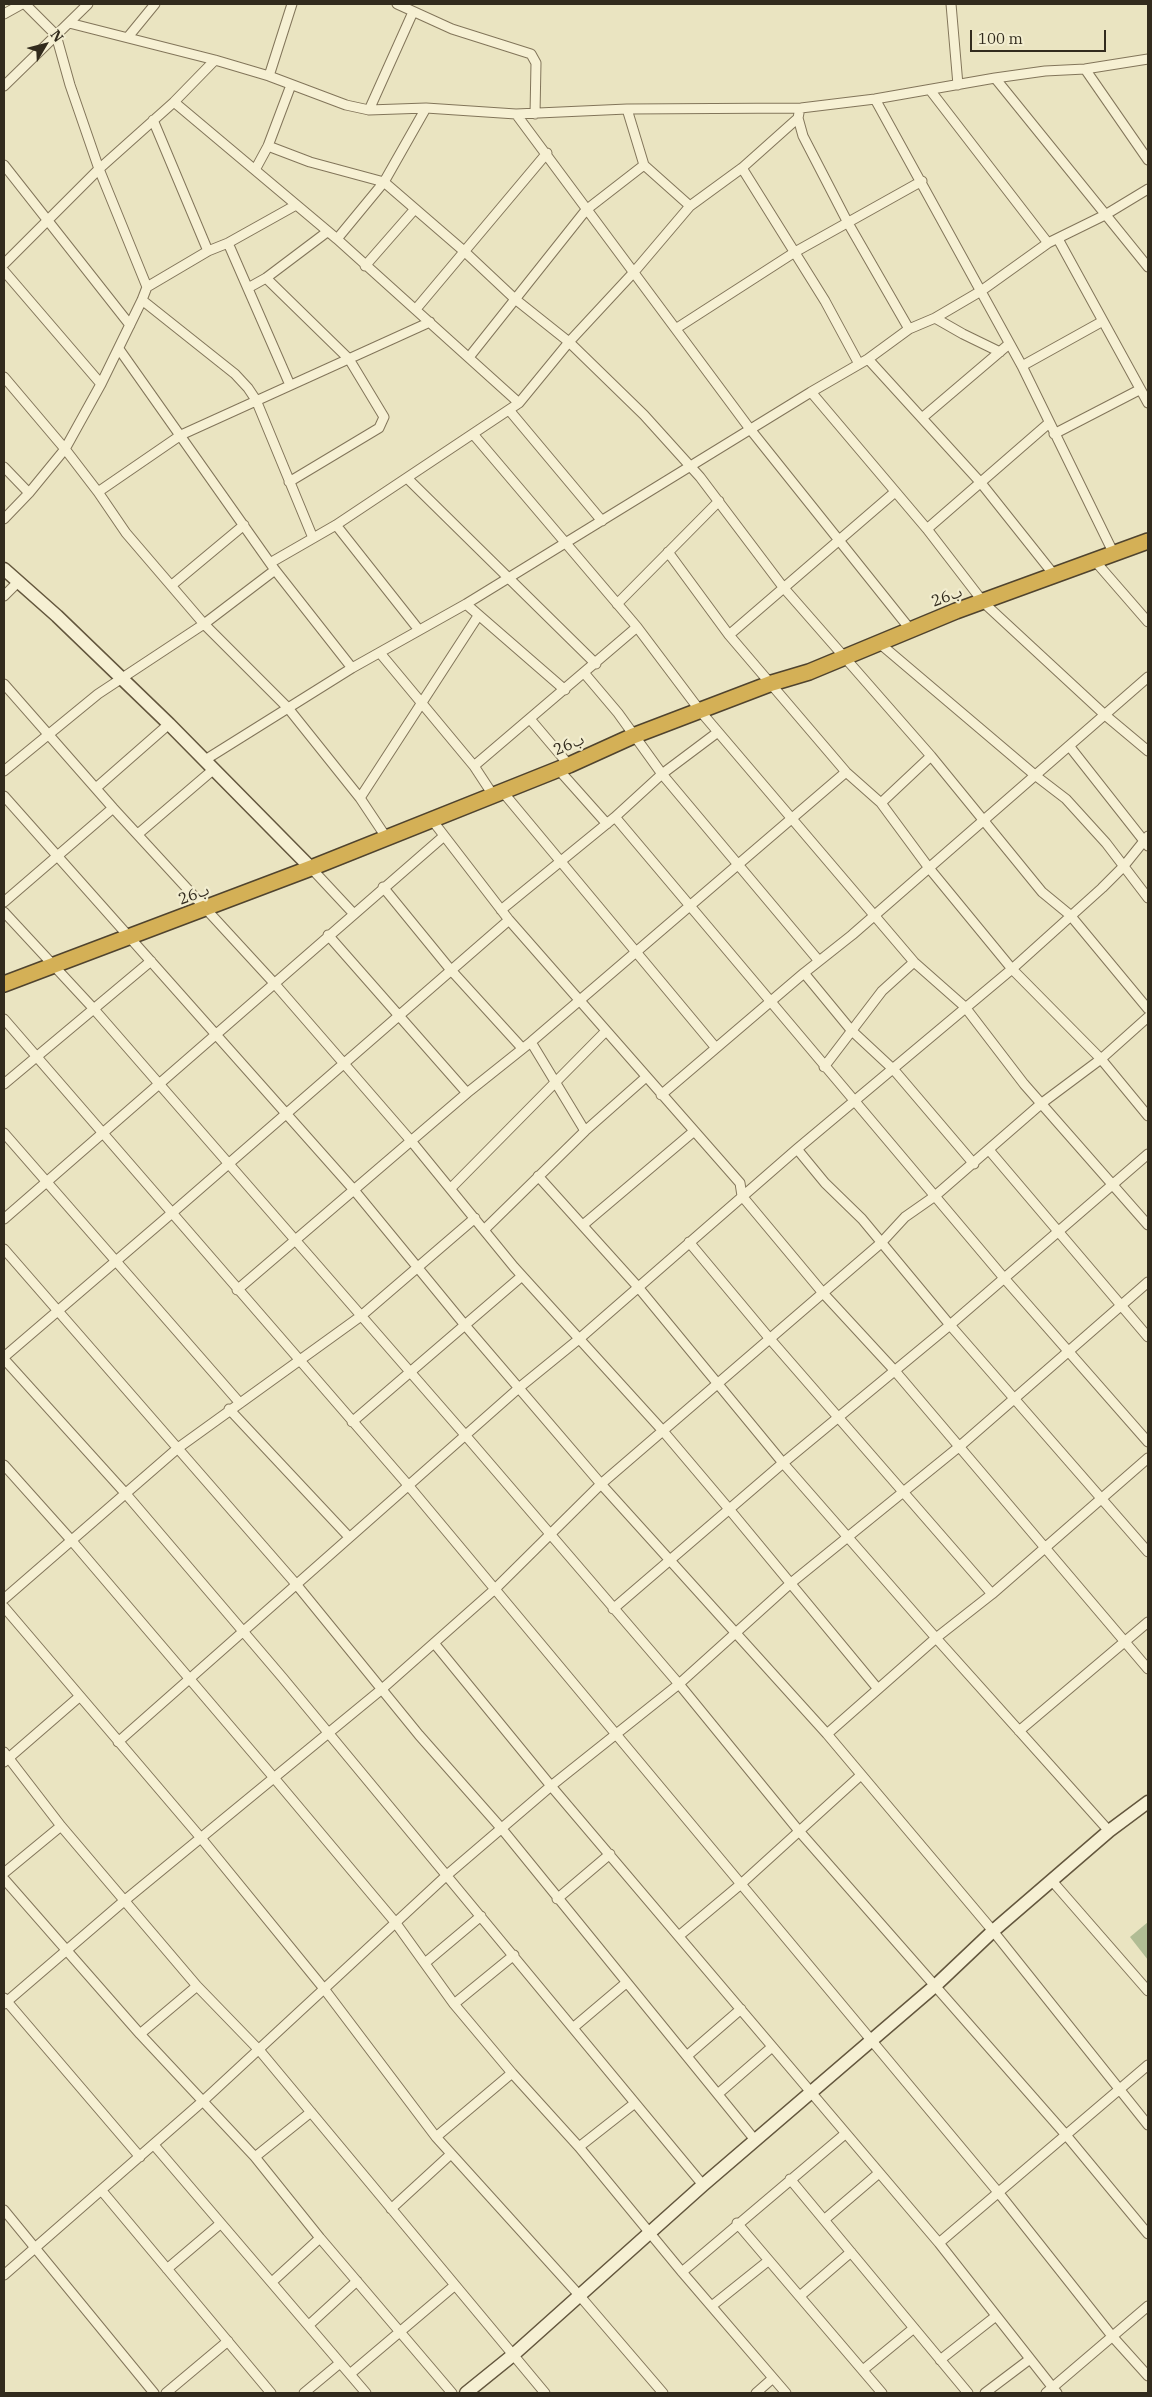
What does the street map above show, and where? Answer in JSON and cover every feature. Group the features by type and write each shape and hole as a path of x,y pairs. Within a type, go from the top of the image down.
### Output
{"highway":[{"name":"26ب","path":"4,984 311,868 564,767 633,736 772,683 809,672 878,642 1148,541"}],"street":[{"path":"4,14 24,4 56,34 70,85 99,169 146,287 142,300 119,349 65,449 29,493 4,519"},
{"path":"4,86 88,4"},
{"path":"128,37 155,4"},
{"path":"269,76 292,4"},
{"path":"397,4 452,29 531,54 536,63 535,114"},
{"path":"950,4 958,84"},
{"path":"369,110 413,12"},
{"path":"69,24 128,37 215,60 269,76 346,105 369,110 426,108 535,114 627,109 801,108 876,99 1045,70 1085,69 1148,59"},
{"path":"4,264 99,169 174,102 215,60"},
{"path":"1085,69 1148,160"},
{"path":"995,78 1148,267"},
{"path":"255,170 268,146 292,85"},
{"path":"930,90 1048,243"},
{"path":"876,99 1022,366 1114,554"},
{"path":"174,102 337,239 365,266 470,356 519,403"},
{"path":"337,239 384,182 426,108"},
{"path":"4,771 47,734 121,678 204,624 272,567 312,538 408,479 519,403 569,342 634,272 690,206 742,168 798,118 801,108"},
{"path":"627,109 644,165 690,206"},
{"path":"516,114 547,153 586,210 750,429 838,542 910,630"},
{"path":"798,118 803,136 848,223 909,329"},
{"path":"154,120 208,251"},
{"path":"268,146 310,162 384,182 414,210 465,252 515,299 569,342 644,415 690,466 783,587 931,756 1042,892 1070,915 1148,1009"},
{"path":"416,309 547,153"},
{"path":"4,165 130,325"},
{"path":"470,356 586,210 644,165"},
{"path":"742,168 795,252 859,364"},
{"path":"676,328 795,252 922,181"},
{"path":"138,834 209,764 288,708 352,668 466,604 750,429 868,359 909,329 935,318 981,292 1048,243 1105,215 1148,189"},
{"path":"146,287 208,251 228,243 296,205"},
{"path":"365,266 414,210"},
{"path":"248,288 266,278 328,232"},
{"path":"1058,239 1139,390 1148,403"},
{"path":"228,243 290,385"},
{"path":"4,270 101,384"},
{"path":"266,278 349,359 384,417 383,424 379,428 289,482"},
{"path":"142,300 235,374 256,400 312,538"},
{"path":"935,318 1000,352"},
{"path":"1022,366 1103,321"},
{"path":"98,492 181,435 430,322"},
{"path":"922,418 1009,344"},
{"path":"119,349 244,524 272,567 352,668"},
{"path":"868,359 981,483 1055,576"},
{"path":"4,377 65,449 126,533 204,624 288,708 360,798 386,838"},
{"path":"1054,434 1139,390"},
{"path":"811,392 927,529 984,603 1105,715 1148,751"},
{"path":"509,410 602,521"},
{"path":"927,529 1049,422"},
{"path":"473,434 637,627 700,712 792,817 914,962 965,1007 1024,1084 1114,1184 1148,1225"},
{"path":"4,467 29,493"},
{"path":"408,479 506,578 596,664"},
{"path":"729,635 895,492"},
{"path":"617,604 718,501"},
{"path":"172,585 244,524"},
{"path":"336,525 419,630"},
{"path":"668,552 729,635 772,683 846,772 881,803 929,868 1012,969 1101,1059 1148,1116"},
{"path":"1095,561 1148,622"},
{"path":"4,569 169,724 353,912"},
{"path":"4,596 18,582"},
{"path":"466,604 565,690"},
{"path":"360,798 478,616"},
{"path":"474,766 585,674 637,627"},
{"path":"878,642 1036,776 1066,799 1148,898"},
{"path":"380,653 474,766 560,862 716,1048"},
{"path":"585,674 618,713 662,774 820,962"},
{"path":"661,1095 804,973 820,962 1070,747 1148,677"},
{"path":"4,684 113,808 208,908 274,983 451,1188 522,1276 662,1431 729,1509 878,1689"},
{"path":"530,719 607,824"},
{"path":"96,788 169,724"},
{"path":"501,910 607,824 662,774 718,732"},
{"path":"118,1742 244,1632 408,1484 466,1436 520,1387 579,1339 797,1149 894,1070 965,1007 1012,969 1123,867 1147,841 1070,747"},
{"path":"881,803 931,756"},
{"path":"237,1290 467,1093 531,1042 736,864 846,772"},
{"path":"4,796 59,856 285,1115 354,1190 464,1324 520,1387 601,1484 827,1734 993,1931 1148,2125"},
{"path":"4,902 113,808"},
{"path":"615,817 1004,1278 1148,1442"},
{"path":"432,820 509,920 579,999 645,1078 740,1183 742,1196 823,1293 895,1371 960,1446 1148,1669"},
{"path":"4,1219 353,912 444,836"},
{"path":"383,887 450,969 522,1048"},
{"path":"4,912 92,1008 466,1436 679,1684 799,1830 1066,2135 1148,2234"},
{"path":"509,920 450,969 398,1017 4,1358 126,1494 244,1632 704,2185"},
{"path":"328,935 398,1017 467,1093"},
{"path":"4,1084 92,1008 151,961"},
{"path":"824,1066 882,990 914,962"},
{"path":"804,973 851,1030 894,1070 974,1164"},
{"path":"140,2157 5,2001 382,1689 495,1589 601,1484 823,1293 881,1242 905,1217 935,1196 974,1164 1042,1104 1101,1059 1148,1017"},
{"path":"4,1019 237,1290 408,1484 870,2041 998,2192 1112,2336 1148,2376"},
{"path":"451,1188 605,1032"},
{"path":"531,1042 585,1131"},
{"path":"485,1229 585,1131 645,1078"},
{"path":"583,1225 693,1132"},
{"path":"4,1134 239,1402"},
{"path":"797,1149 881,1242 950,1325 1148,1552"},
{"path":"989,1150 1148,1337"},
{"path":"613,1609 783,1463 950,1325 1148,1154"},
{"path":"538,1176 638,1287 783,1463 936,1638 1110,1831"},
{"path":"4,1599 178,1448 229,1409 300,1361 361,1316 476,1218"},
{"path":"690,1242 770,1339 992,1594"},
{"path":"4,1249 296,1584 419,1735 502,1829 556,1899 688,2055 755,2140"},
{"path":"352,1422 409,1371 522,1276"},
{"path":"4,2275 204,2101 447,1875 551,1786 679,1684 791,1583 960,1446 1148,1282"},
{"path":"229,1409 349,1537"},
{"path":"827,1734 936,1638 992,1594 1044,1546 1148,1458"},
{"path":"4,1465 72,1541 275,1779 395,1922 454,2004 512,2073 580,2147 682,2272 713,2305 786,2393"},
{"path":"4,1607 201,1838 325,1990 436,2137 579,2295 663,2393"},
{"path":"1019,1731 1148,1622"},
{"path":"434,1643 551,1786 680,1935 810,2093 939,2243 1030,2359 1052,2392 1112,2336 1148,2306"},
{"path":"79,1697 5,1757 197,1986 260,2050 454,2286 545,2393"},
{"path":"680,1935 741,1884 862,1775"},
{"path":"466,2393 513,2355 649,2232 936,1985 993,1931 1053,1882 1110,1831 1148,1802"},
{"path":"4,1873 61,1826"},
{"path":"556,1899 610,1854"},
{"path":"4,1879 140,2034 255,2157 320,2238 452,2393"},
{"path":"1053,1882 1148,1991"},
{"path":"425,1963 482,1916"},
{"path":"454,2004 514,1955"},
{"path":"574,2027 626,1983"},
{"path":"140,2034 197,1986"},
{"path":"688,2055 741,2009"},
{"path":"719,2093 772,2047"},
{"path":"939,2243 1148,2065"},
{"path":"436,2137 512,2073"},
{"path":"580,2147 635,2103"},
{"path":"255,2157 310,2112"},
{"path":"682,2272 845,2134"},
{"path":"154,2145 366,2393"},
{"path":"391,2209 451,2154"},
{"path":"824,2220 879,2173"},
{"path":"790,2179 968,2393"},
{"path":"102,2191 271,2393"},
{"path":"4,2210 154,2393"},
{"path":"167,2269 220,2224"},
{"path":"737,2224 882,2393"},
{"path":"272,2282 320,2238"},
{"path":"800,2296 851,2252"},
{"path":"713,2305 768,2261"},
{"path":"309,2325 356,2281"},
{"path":"350,2374 454,2286"},
{"path":"940,2360 996,2316"},
{"path":"863,2370 914,2328"},
{"path":"166,2393 228,2341"},
{"path":"985,2393 1030,2359"},
{"path":"304,2393 340,2363"},
{"path":"756,2393 773,2378"}],"green space":[{"path":"1148,1922 1148,1960 1130,1937"}]}
